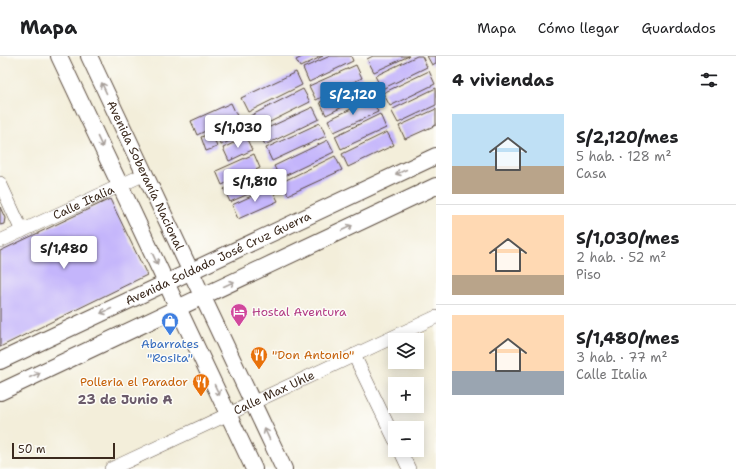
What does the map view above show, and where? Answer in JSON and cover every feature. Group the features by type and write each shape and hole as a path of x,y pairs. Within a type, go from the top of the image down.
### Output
{"street":[{"path":"59,56 254,469"},
{"name":"Avenida Soberanía Nacional","path":"89,56 284,469"},
{"name":"Avenida Soldado José Cruz Guerra","path":"0,361 436,156"},
{"name":"Calle Italia","path":"0,241 145,174"},
{"path":"0,183 22,231"},
{"path":"0,392 436,186"},
{"name":"Calle Max Uhle","path":"111,469 134,464 228,414 436,317"},
{"path":"354,355 388,425"},
{"path":"403,457 409,469"}],"building":[{"path":"304,56 323,56 300,67 296,60"},
{"path":"330,56 351,56 353,61 309,82 303,68"},
{"path":"373,56 409,56 374,72 367,59"},
{"path":"417,56 422,56 427,67 382,89 375,76"},
{"path":"427,56 436,56 436,63 432,65"},
{"path":"356,65 362,78 316,100 309,86"},
{"path":"429,71 435,84 390,106 383,93"},
{"path":"296,72 302,85 248,112 241,98"},
{"path":"363,82 369,94 326,115 320,102"},
{"path":"436,88 436,105 398,123 391,110"},
{"path":"303,89 310,102 256,129 250,116"},
{"path":"372,99 378,112 334,132 328,120"},
{"path":"231,103 237,116 197,135 191,121"},
{"path":"313,107 319,119 265,145 259,132"},
{"path":"436,109 436,125 405,139 399,126"},
{"path":"380,114 386,128 341,149 335,136"},
{"path":"239,120 245,134 221,145 215,131"},
{"path":"320,123 326,136 272,161 266,148"},
{"path":"387,132 394,145 348,167 342,154"},
{"path":"212,133 217,147 206,151 201,137"},
{"path":"246,137 252,150 229,161 223,148"},
{"path":"328,140 334,152 280,178 274,166"},
{"path":"254,154 260,168 222,185 216,171"},
{"path":"335,156 342,170 288,195 282,182"},
{"path":"263,172 269,185 230,202 224,189"},
{"path":"271,187 278,201 238,219 232,205"},
{"path":"110,199 147,275 0,347 0,251"},
{"path":"0,207 5,218 4,224 0,225"}],"place":[{"name":"Hostal Aventura","path":"239,327"},
{"name":"Abarrates \"Rosita\"","path":"170,336"},
{"name":"\"Don Antonio\"","path":"259,370"},
{"name":"Polleria el Parador","path":"201,397"}],"district":[{"name":"23 de Junio A","path":"125,399"}]}
